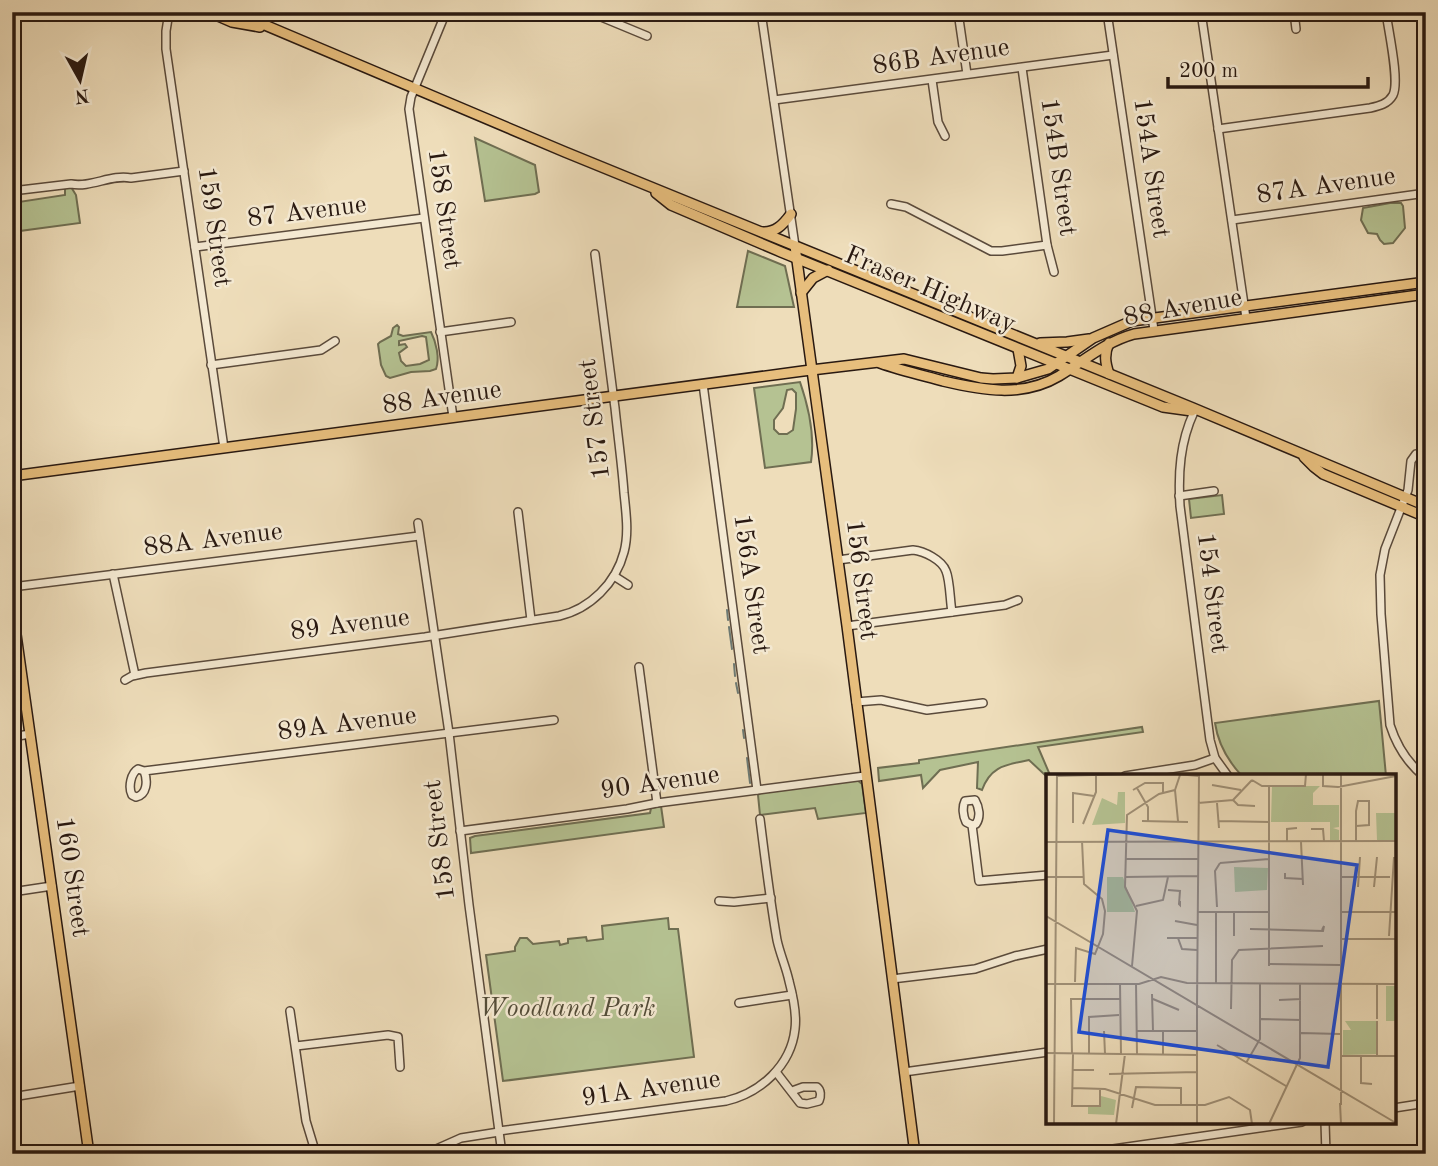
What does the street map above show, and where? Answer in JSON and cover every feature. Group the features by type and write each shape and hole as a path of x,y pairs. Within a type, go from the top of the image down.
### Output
{"main road":[{"name":"Fraser Highway","path":"209,12 232,22 275,30"},
{"name":"Fraser Highway","path":"234,12 646,185 1300,453 1403,502 1426,517"},
{"name":"Fraser Highway","path":"646,185 671,205 1018,349 1163,407 1205,413"},
{"path":"759,231 765,233 775,230 785,223 791,214"},
{"name":"156 Street","path":"794,246 847,626 915,1154"},
{"path":"801,293 813,278 828,270"},
{"name":"88 Avenue","path":"12,476 904,359 981,378 1017,378 1057,364 1093,338 1123,324 1426,282"},
{"name":"88 Avenue","path":"878,362 972,388 993,391 1019,390 1058,377 1109,343 1128,335 1426,294"},
{"path":"1035,343 1093,338"},
{"path":"1109,343 1105,358 1109,374"},
{"path":"1017,378 1021,366 1018,349"},
{"name":"Fraser Highway","path":"1403,502 1426,506"},
{"name":"160 Street","path":"12,606 15,643 89,1154"}],"street":[{"name":"159 Street","path":"169,12 166,49 224,448"},
{"name":"158 Street","path":"446,12 415,88 409,111 453,417"},
{"path":"589,12 647,36"},
{"name":"156 Street","path":"761,12 794,246"},
{"path":"958,12 967,74"},
{"name":"154A Street","path":"1107,12 1154,330"},
{"path":"1201,12 1247,318"},
{"path":"1294,12 1296,29"},
{"path":"1218,129 1370,108 1386,103 1393,95 1395,82 1386,12"},
{"name":"86B Avenue","path":"774,100 1113,55"},
{"name":"154B Street","path":"1022,68 1054,272"},
{"path":"932,80 938,122 945,136"},
{"path":"12,191 184,171"},
{"name":"87A Avenue","path":"1232,220 1426,194"},
{"path":"891,204 906,207 994,252 1048,245"},
{"name":"87 Avenue","path":"195,247 424,218"},
{"name":"157 Street","path":"580,608 598,594 614,576 625,550 627,529 621,450 596,254"},
{"path":"440,332 511,322"},
{"path":"211,365 321,350 335,341"},
{"name":"156A Street","path":"703,384 757,790"},
{"name":"154 Street","path":"1194,412 1183,439 1179,496 1208,732 1215,758 1227,774"},
{"path":"1426,454 1419,453 1413,457 1410,464 1410,482 1385,549 1380,575 1390,725 1396,744 1408,762 1426,778"},
{"path":"1179,496 1214,491"},
{"path":"518,512 531,620"},
{"name":"158 Street","path":"418,523 449,733 502,1154"},
{"name":"88A Avenue","path":"12,587 419,536"},
{"path":"838,560 921,551 946,570 952,612"},
{"path":"113,574 135,675"},
{"path":"614,576 628,585"},
{"path":"847,626 1005,605 1018,600"},
{"name":"89 Avenue","path":"125,680 135,675 566,615 580,608"},
{"path":"639,667 657,803"},
{"path":"856,702 881,700 927,710 983,703"},
{"name":"89A Avenue","path":"144,771 554,720"},
{"path":"12,737 30,734"},
{"path":"1138,774 1195,765 1215,758"},
{"name":"90 Avenue","path":"460,831 865,776"},
{"path":"760,819 778,944 788,976 795,1016 790,1049 776,1072 792,1091"},
{"path":"972,825 979,881 1046,874"},
{"path":"12,892 52,886"},
{"path":"719,901 771,898"},
{"path":"892,979 975,968 1046,949"},
{"path":"739,1003 792,995"},
{"path":"290,1012 306,1121 316,1154"},
{"path":"296,1046 393,1035 398,1037 400,1067"},
{"path":"904,1072 1046,1052"},
{"name":"91A Avenue","path":"425,1154 461,1138 731,1100 757,1089 776,1072"},
{"path":"12,1097 80,1086"},
{"path":"1396,1108 1426,1103"},
{"path":"1078,1154 1288,1124"},
{"path":"1325,1124 1326,1154"}],"green space":[{"path":"475,138 535,165 539,192 485,201"},
{"path":"71,187 76,195 80,223 12,232 12,203 65,195 65,188"},
{"path":"1401,203 1403,206 1405,228 1393,243 1384,244 1377,234 1368,233 1361,220 1363,208"},
{"path":"748,251 785,266 794,307 737,307"},
{"path":"397,325 398,334 403,336 431,332 437,350 436,369 390,378 386,376 381,365 378,344 391,336","holes":["426,337 429,360 406,366 399,353 407,347 405,344 399,345 399,341"]},
{"path":"800,382 810,422 811,462 765,468 754,388","holes":["792,389 796,393 793,430 787,434 779,434 774,429 774,420 783,408 787,390"]},
{"path":"1222,495 1224,514 1191,518 1189,499"},
{"path":"1379,701 1386,774 1240,774 1224,752 1215,723"},
{"path":"1142,727 1143,732 1038,747 1050,774 1046,776 1029,760 1014,763 990,775 982,790 977,788 978,762 940,770 923,788 921,775 879,781 878,768 919,763 919,760"},
{"path":"857,780 862,784 866,813 818,819 815,808 760,815 758,795 762,792"},
{"path":"661,806 664,827 471,853 470,838 475,836 650,813 651,808"},
{"name":"Woodland Park","path":"668,918 669,929 678,929 694,1057 503,1081 486,955 515,951 520,938 527,938 533,944 559,941 560,945 568,943 568,939 603,939 602,926"}],"waterway":[{"path":"727,610 728,620"},
{"path":"729,627 732,649"},
{"path":"734,664 735,676"},
{"path":"736,683 738,693"},
{"path":"743,730 744,738"},
{"path":"747,758 750,783"}]}
